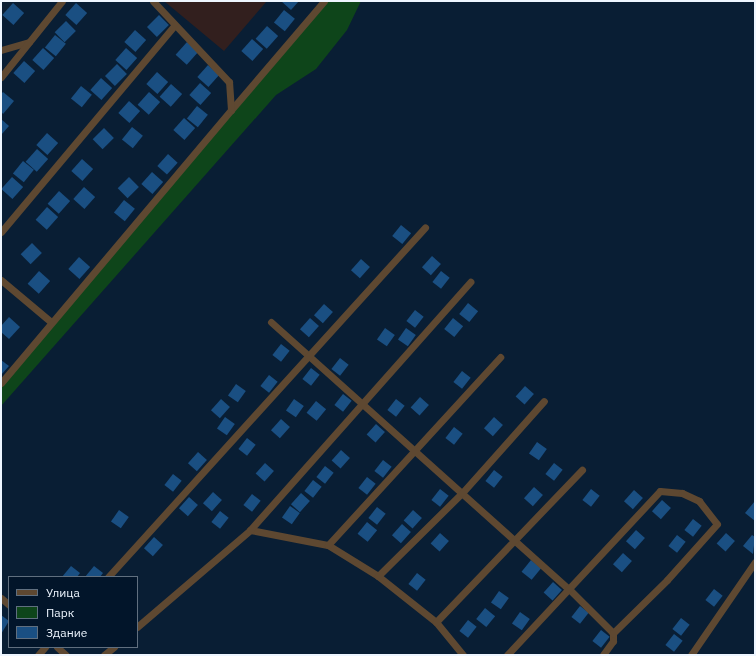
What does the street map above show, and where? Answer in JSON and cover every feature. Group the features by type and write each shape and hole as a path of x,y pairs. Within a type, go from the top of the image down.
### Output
{"street":[{"path":"1,77 62,1"},
{"path":"153,1 229,82 232,110"},
{"path":"1,383 51,322 324,1"},
{"path":"1,232 176,25"},
{"path":"1,50 30,42"},
{"path":"109,576 425,227"},
{"path":"1,280 51,322"},
{"path":"138,626 250,530 470,282"},
{"path":"271,322 569,589 613,633 613,640 604,655"},
{"path":"328,545 413,450 500,357"},
{"path":"378,576 462,494 544,401"},
{"path":"436,622 582,470"},
{"path":"507,655 660,491 682,493 699,501 717,524 667,580 613,633"},
{"path":"250,530 328,545 378,576 436,622 463,655"},
{"path":"691,655 755,562"},
{"path":"58,648 66,655"},
{"path":"104,655 113,648"}],"shaded area":[{"path":"164,1 267,1 224,51"}],"green space":[{"path":"324,1 361,1 347,30 316,69 276,95 1,406 1,384"}],"building":[{"path":"281,1 299,1 291,10"},
{"path":"13,3 24,13 13,25 2,15"},
{"path":"76,3 87,13 76,25 65,15"},
{"path":"284,10 295,19 285,31 274,22"},
{"path":"159,15 169,25 157,37 147,27"},
{"path":"66,21 76,31 65,42 55,32"},
{"path":"267,26 278,36 267,49 256,39"},
{"path":"135,30 146,40 135,52 124,42"},
{"path":"55,35 66,44 56,56 45,47"},
{"path":"252,39 263,49 252,61 241,51"},
{"path":"187,42 198,52 187,65 176,55"},
{"path":"43,48 54,58 43,70 32,60"},
{"path":"126,48 137,58 126,70 115,60"},
{"path":"24,61 35,71 24,83 13,73"},
{"path":"117,64 127,74 115,86 105,76"},
{"path":"208,65 219,75 208,87 197,77"},
{"path":"157,72 168,82 157,94 146,84"},
{"path":"101,78 112,88 101,100 90,90"},
{"path":"200,83 211,93 200,105 189,95"},
{"path":"171,84 182,94 171,107 160,97"},
{"path":"81,86 92,95 82,107 71,98"},
{"path":"3,92 14,101 3,114 1,111 1,94"},
{"path":"149,92 160,102 149,115 138,105"},
{"path":"129,101 140,111 129,123 118,113"},
{"path":"197,106 208,115 198,127 187,118"},
{"path":"184,118 195,128 184,140 173,130"},
{"path":"1,119 9,126 1,135"},
{"path":"132,127 143,136 133,148 122,139"},
{"path":"104,128 114,138 103,149 93,139"},
{"path":"47,133 58,143 47,155 36,145"},
{"path":"37,149 48,159 37,172 26,162"},
{"path":"168,154 178,163 167,175 157,166"},
{"path":"82,159 93,169 82,181 71,171"},
{"path":"23,161 34,170 24,182 13,173"},
{"path":"152,172 163,182 152,194 141,184"},
{"path":"12,177 23,187 12,199 1,189"},
{"path":"129,177 139,187 128,198 118,188"},
{"path":"84,187 95,197 84,209 73,199"},
{"path":"59,191 70,201 59,214 48,204"},
{"path":"124,200 135,209 125,221 114,212"},
{"path":"47,207 58,217 47,230 36,220"},
{"path":"401,225 411,233 402,244 392,236"},
{"path":"32,243 42,253 31,264 21,254"},
{"path":"432,256 441,264 431,275 422,267"},
{"path":"79,257 90,267 79,279 68,269"},
{"path":"361,259 370,267 360,278 351,270"},
{"path":"39,271 50,281 39,294 28,284"},
{"path":"441,271 450,278 441,289 432,282"},
{"path":"468,303 478,311 469,322 459,314"},
{"path":"324,304 333,312 323,323 314,315"},
{"path":"415,310 424,317 415,328 406,321"},
{"path":"9,317 20,327 9,339 1,332 1,326"},
{"path":"310,318 319,326 309,337 300,329"},
{"path":"453,318 463,326 454,337 444,329"},
{"path":"385,328 395,335 387,346 377,339"},
{"path":"406,328 416,335 408,346 398,339"},
{"path":"281,344 290,351 281,362 272,355"},
{"path":"340,358 349,365 340,376 331,369"},
{"path":"1,360 9,366 1,375"},
{"path":"311,368 320,375 311,386 302,379"},
{"path":"462,371 471,378 462,389 453,382"},
{"path":"269,375 278,382 269,393 260,386"},
{"path":"236,384 246,391 238,402 228,395"},
{"path":"525,386 534,394 525,404 516,396"},
{"path":"343,394 352,401 343,412 334,405"},
{"path":"420,397 429,405 420,415 411,407"},
{"path":"221,399 230,407 220,418 211,410"},
{"path":"294,399 304,406 296,417 286,410"},
{"path":"396,399 405,406 396,417 387,410"},
{"path":"316,401 326,409 317,421 307,413"},
{"path":"225,417 235,424 227,435 217,428"},
{"path":"494,417 503,425 493,436 484,428"},
{"path":"281,419 290,427 280,438 271,430"},
{"path":"376,424 385,432 376,442 367,434"},
{"path":"454,427 463,434 454,445 445,438"},
{"path":"247,438 256,445 247,456 238,449"},
{"path":"537,442 547,449 539,460 529,453"},
{"path":"341,450 350,458 341,468 332,460"},
{"path":"198,452 207,460 197,471 188,463"},
{"path":"383,460 392,467 383,478 374,471"},
{"path":"265,463 274,471 265,481 256,473"},
{"path":"554,463 563,470 554,481 545,474"},
{"path":"325,466 334,473 325,484 316,477"},
{"path":"494,470 503,477 494,488 485,481"},
{"path":"173,474 182,481 173,492 164,485"},
{"path":"367,477 376,484 367,495 358,488"},
{"path":"313,480 322,487 313,498 304,491"},
{"path":"534,487 543,495 533,506 524,498"},
{"path":"440,489 449,496 440,507 431,500"},
{"path":"591,489 600,496 591,507 582,500"},
{"path":"634,490 643,498 633,509 624,501"},
{"path":"213,492 222,500 212,511 203,503"},
{"path":"301,493 310,501 300,512 291,504"},
{"path":"252,494 261,501 252,512 243,505"},
{"path":"189,497 198,505 188,516 179,508"},
{"path":"662,500 671,508 661,519 652,511"},
{"path":"755,501 755,521 745,513"},
{"path":"290,506 300,513 292,524 282,517"},
{"path":"377,507 386,514 377,525 368,518"},
{"path":"119,510 129,517 121,528 111,521"},
{"path":"413,510 422,518 413,528 404,520"},
{"path":"220,511 229,518 220,529 211,522"},
{"path":"693,519 702,526 693,537 684,530"},
{"path":"367,522 377,530 368,542 358,534"},
{"path":"402,524 411,532 401,543 392,535"},
{"path":"636,530 645,538 635,549 626,541"},
{"path":"440,533 449,541 440,551 431,543"},
{"path":"726,533 735,541 726,551 717,543"},
{"path":"677,535 686,542 677,553 668,546"},
{"path":"752,535 755,537 753,554 743,546"},
{"path":"154,537 163,545 153,556 144,548"},
{"path":"623,553 632,561 622,572 613,564"},
{"path":"531,560 541,568 532,580 522,572"},
{"path":"71,566 80,573 78,576 63,576"},
{"path":"94,566 103,573 101,576 86,576"},
{"path":"417,573 426,580 417,591 408,584"},
{"path":"553,582 562,590 553,600 544,592"},
{"path":"714,589 723,596 714,607 705,600"},
{"path":"499,591 509,598 501,609 491,602"},
{"path":"580,606 589,613 580,624 571,617"},
{"path":"485,608 495,616 486,627 476,619"},
{"path":"520,612 530,619 522,630 512,623"},
{"path":"1,615 8,620 8,623 1,634"},
{"path":"681,618 690,625 681,636 672,629"},
{"path":"468,620 477,627 468,638 459,631"},
{"path":"601,630 610,637 601,648 592,641"},
{"path":"674,634 683,641 674,652 665,645"}]}
